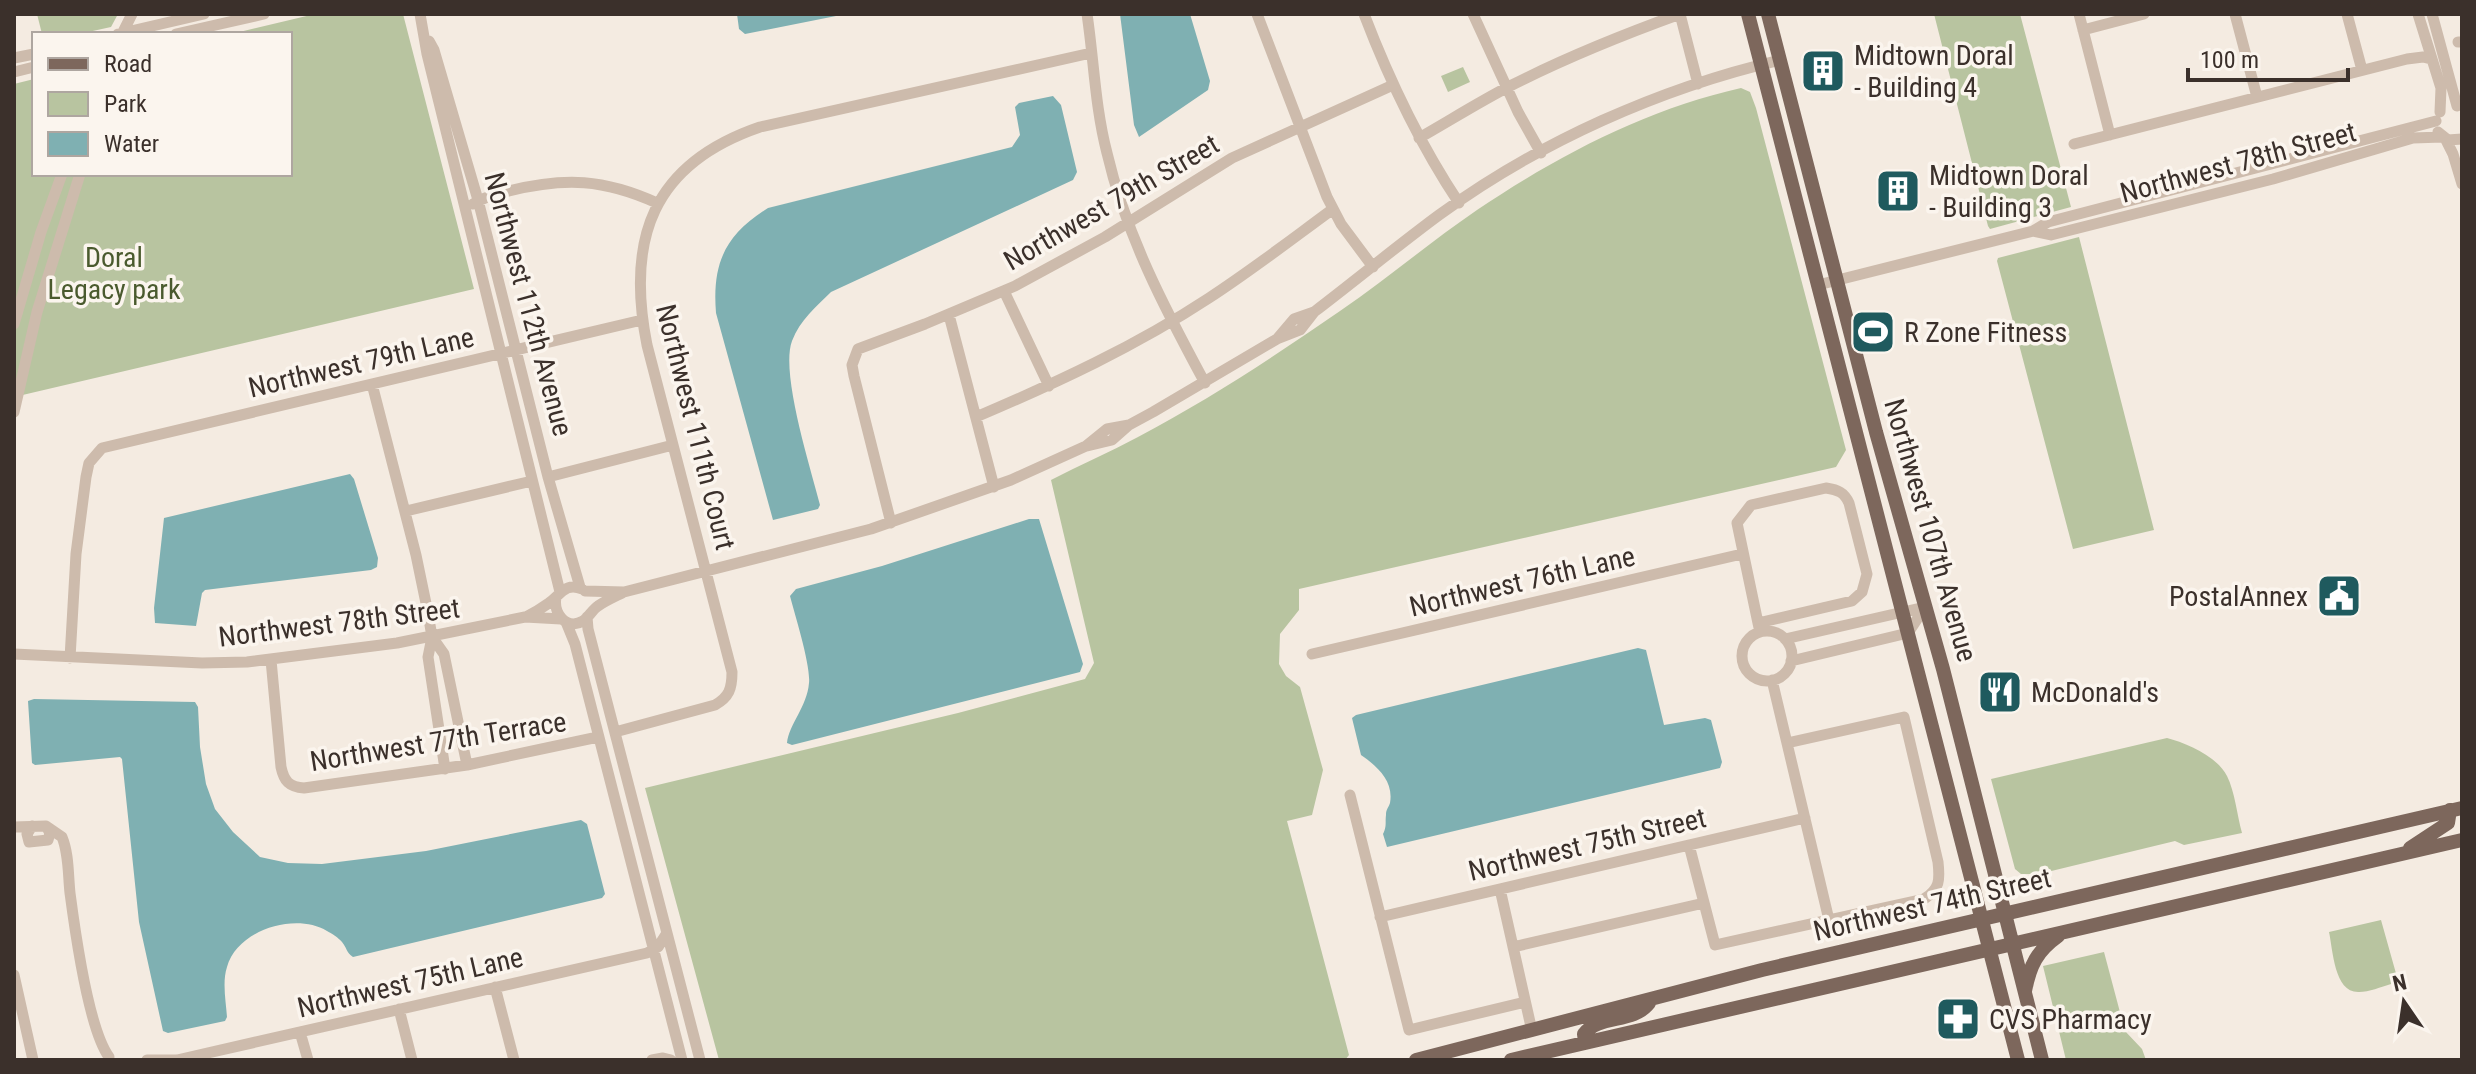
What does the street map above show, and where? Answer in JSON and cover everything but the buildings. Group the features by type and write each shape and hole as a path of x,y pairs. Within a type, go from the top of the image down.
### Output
{"main road":[{"name":"Northwest 107th Avenue","path":"1748,14 2018,1060"},
{"name":"Northwest 107th Avenue","path":"1768,14 1836,280 1947,683 2042,1060"},
{"name":"Northwest 74th Street","path":"1416,1060 1762,970 2456,809"},
{"path":"2399,855 2448,823 2456,809"},
{"name":"Northwest 74th Street","path":"1511,1060 2462,840"},
{"path":"2025,995 2033,960 2039,951 2062,933"},
{"path":"1585,1042 1584,1034 1590,1027 1631,1016 1644,1010 1652,1000"}],"street":[{"path":"122,32 132,14"},
{"path":"146,31 155,14"},
{"path":"185,32 264,14"},
{"name":"Northwest 112th Avenue","path":"420,14 427,54 469,216 558,594"},
{"path":"1087,14 1097,109 1107,155 1128,223 1171,321 1205,383"},
{"path":"1257,14 1333,209 1373,267"},
{"path":"1473,14 1506,87 1541,153"},
{"path":"1419,138 1506,87 1588,49 1680,14 1698,84"},
{"path":"2079,14 2110,135"},
{"path":"2083,30 2144,14"},
{"path":"2235,14 2257,97"},
{"path":"2347,14 2362,70"},
{"path":"2418,14 2441,88 2438,117 2443,138 2453,154 2462,184"},
{"path":"2432,14 2460,107"},
{"path":"146,31 193,15"},
{"path":"1366,15 1393,85 1419,138 1459,203"},
{"name":"Northwest 112th Avenue","path":"425,34 434,50 478,200 548,477 582,589"},
{"name":"Northwest 111th Court","path":"615,732 715,705 726,698 732,686 732,672 642,320 641,254 657,203 696,160 715,146 760,127 1091,53"},
{"path":"2074,144 2416,57 2431,59"},
{"path":"564,620 579,623 599,605 624,592 891,523 994,487 1086,446 1112,440 1129,425 1277,339 1294,319 1314,312 1459,203 1541,153 1605,120 1698,84 1780,60"},
{"name":"Northwest 79th Street","path":"891,523 854,376 853,358 858,349 1004,291 1128,223 1206,172 1393,85"},
{"name":"Northwest 78th Street","path":"2033,231 2048,222 2269,165 2438,117 2448,107 2460,107"},
{"name":"Northwest 78th Street","path":"2033,231 2051,235 2273,179 2416,138 2462,139"},
{"path":"2269,165 2273,179"},
{"path":"14,324 61,176"},
{"path":"14,412 37,312 79,176"},
{"path":"469,216 472,204 478,200 529,186 575,181 622,188 657,203"},
{"path":"976,417 1049,386 1171,321 1260,263 1333,209"},
{"path":"1818,285 2033,231"},
{"path":"1004,291 1049,386"},
{"path":"949,315 994,487"},
{"name":"Northwest 79th Lane","path":"70,658 76,554 89,463 102,448 642,320"},
{"path":"372,384 406,511 432,637 428,657 445,769"},
{"path":"548,477 673,445"},
{"path":"406,511 532,481"},
{"path":"1759,627 1737,523 1741,514 1751,505 1826,488 1837,490 1845,495 1849,503 1867,574 1862,592 1852,601 1759,627 1744,645 1742,660 1755,678 1772,680 1784,673 1791,661 1790,647 1775,632 1759,627"},
{"name":"Northwest 76th Lane","path":"1312,654 1742,554"},
{"path":"624,592 569,587 558,594 555,609 575,644 682,1060"},
{"path":"582,589 592,602 588,629 700,1060"},
{"name":"Northwest 78th Street","path":"525,617 558,594"},
{"path":"1785,639 1925,607"},
{"path":"1791,661 1908,633 1925,607"},
{"name":"Northwest 78th Street","path":"14,654 202,663 271,660 432,637 525,617 564,620"},
{"path":"1820,632 1825,652"},
{"path":"432,637 444,654 467,765"},
{"name":"Northwest 77th Terrace","path":"271,660 281,767 286,782 294,787 445,769 598,737"},
{"path":"1772,680 1829,920"},
{"path":"1689,845 1715,945 1924,899 1938,887 1938,862 1904,717 1787,743"},
{"path":"1350,795 1409,1030 1525,1002"},
{"name":"Northwest 75th Street","path":"1380,917 1805,818"},
{"path":"14,827 46,826 62,837 78,942 99,1039 107,1058"},
{"path":"1500,889 1532,1031"},
{"path":"1513,947 1704,903"},
{"path":"653,950 667,933"},
{"name":"Northwest 75th Lane","path":"147,1060 176,1060 653,950"},
{"path":"14,975 33,1060"},
{"path":"495,987 514,1060"},
{"path":"399,1009 412,1060"},
{"path":"300,1032 308,1060"}],"green space":[{"path":"37,14 118,14 111,27 88,32 42,32"},
{"name":"Doral Legacy park","path":"315,14 403,14 474,289 14,397 14,84 32,80 32,176 292,176 292,32 239,32"},
{"path":"1934,14 2020,14 2071,207 1990,229"},
{"path":"1463,67 1470,82 1448,92 1441,76"},
{"path":"1741,88 1750,92 1756,108 1846,450 1836,467 1299,589 1299,610 1280,634 1279,664 1286,676 1300,687 1323,770 1312,815 1287,821 1349,1055 1345,1060 719,1060 645,788 958,713 1085,679 1094,663 1051,480 1138,437 1241,377 1357,299 1477,210 1539,171 1604,137 1671,108"},
{"path":"2079,237 2154,530 2073,549 1997,261 1998,258"},
{"path":"2167,738 2200,751 2222,769 2232,789 2242,833 2184,845 2175,841 2039,874 2021,874 2015,869 1991,779"},
{"path":"2381,920 2397,977 2391,984 2375,989 2351,990 2344,986 2336,969 2329,932"},
{"path":"2104,952 2125,1031 2142,1049 2146,1060 2066,1060 2043,966"}],"water":[{"path":"737,14 846,14 745,34 739,29"},
{"path":"1120,14 1190,14 1210,81 1208,90 1139,137 1134,125"},
{"path":"1053,96 1061,105 1077,172 1073,180 831,292 799,327 789,356 790,375 798,422 820,505 818,509 773,520 716,313 716,279 724,252 741,229 768,208 1012,147 1020,135 1015,107 1019,103"},
{"path":"350,474 378,558 377,567 205,590 196,626 155,623 164,518"},
{"path":"1029,519 1039,519 1083,664 1080,672 792,745 787,743 809,683 805,653 790,596 796,589 882,566"},
{"path":"1638,648 1646,650 1664,725 1705,718 1711,720 1722,762 1720,768 1387,847 1383,834 1391,795 1387,781 1378,769 1361,755 1352,718"},
{"path":"28,701 195,702 206,784 215,809 233,832 260,857 288,863 322,864 426,851 581,820 587,824 605,894 602,898 353,957 337,937 314,926 299,923 269,928 242,943 233,954 225,979 225,1021 168,1033 163,1031 139,922 122,759 32,763"}],"place":[{"name":"Midtown Doral - Building 4","path":"1823,71"},
{"name":"Midtown Doral - Building 3","path":"1898,191"},
{"name":"R Zone Fitness","path":"1873,332"},
{"name":"PostalAnnex","path":"2339,596"},
{"name":"McDonald's","path":"2000,692"},
{"name":"CVS Pharmacy","path":"1958,1019"}]}
